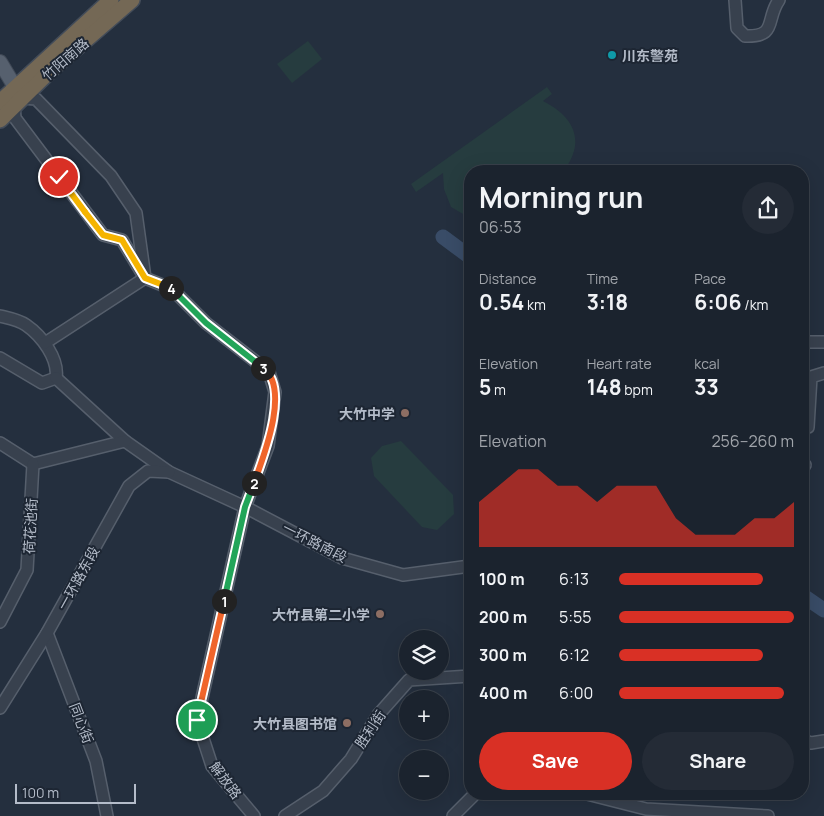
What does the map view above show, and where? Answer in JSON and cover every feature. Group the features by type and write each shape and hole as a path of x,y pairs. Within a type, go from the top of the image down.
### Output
{"highway":[{"name":"竹阳南路","path":"0,120 12,97 111,0"},
{"name":"竹阳南路","path":"12,97 132,0"}],"main road":[{"path":"0,62 12,97"},
{"path":"0,80 12,97"}],"street":[{"path":"735,0 738,28 746,36 760,36 767,32 779,0"},
{"path":"12,97 36,99 111,176 136,213 145,278 122,240 103,235 15,118 12,97"},
{"path":"45,343 145,278"},
{"name":"解放路","path":"145,278 172,289 206,323 269,372 275,392 268,446 245,507 197,720 212,766 254,816"},
{"path":"0,316 26,324 45,343 57,367 56,378 42,383 0,358"},
{"path":"809,342 824,342"},
{"path":"809,410 811,377 824,373"},
{"name":"一环路南段","path":"56,378 125,441 169,472 245,507 342,558 403,575 464,567"},
{"path":"0,443 33,464 125,441"},
{"name":"荷花池街","path":"0,622 27,570 33,464"},
{"name":"一环路东段","path":"0,708 47,633 128,486 148,471 169,472"},
{"name":"同心街","path":"47,633 96,761 107,816"},
{"name":"胜利街","path":"285,816 323,791 351,759 378,715 409,680 464,676"},
{"path":"809,742 824,741"},
{"path":"453,816 469,800"},
{"path":"611,800 670,813 768,816"}],"green space":[{"path":"308,41 322,59 292,83 277,64"},
{"path":"547,87 552,94 543,101 562,114 569,121 573,130 575,148 567,165 464,165 464,215 451,207 444,189 443,173 416,192 411,184"},
{"path":"401,441 453,495 454,514 437,530 422,527 374,476 371,458 382,446"}],"waterway":[{"path":"443,237 464,253"},
{"path":"809,600 824,610"}],"place":[{"name":"川东警苑","path":"612,55"},
{"name":"大竹中学","path":"405,413"},
{"name":"大竹县第二小学","path":"380,614"},
{"name":"大竹县图书馆","path":"347,723"}],"route":[{"path":"59,177 103,235 122,240 145,278 172,289 206,323 244,355 269,372 275,392 268,446 245,507 197,720"}]}
